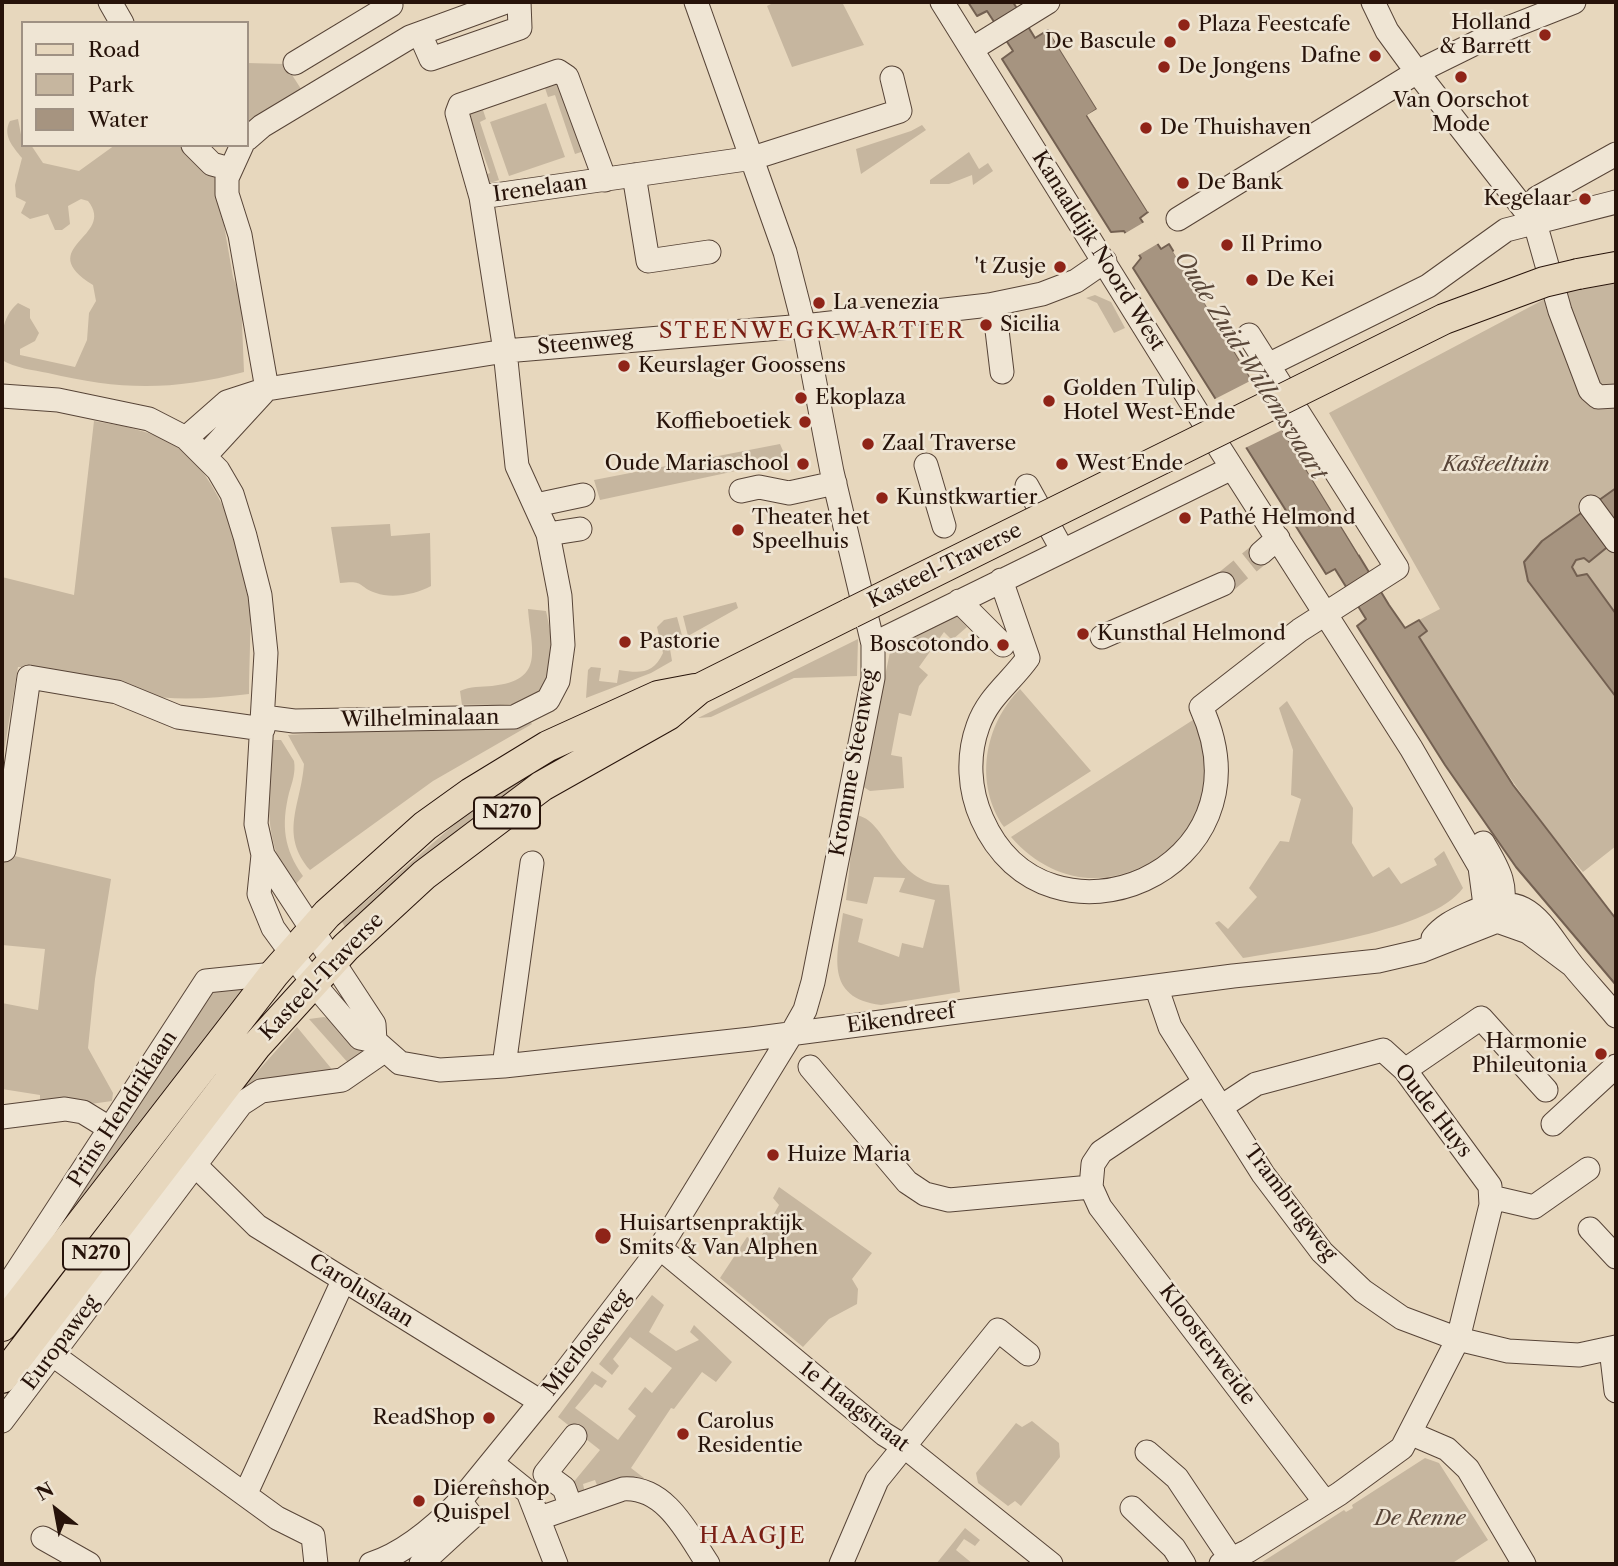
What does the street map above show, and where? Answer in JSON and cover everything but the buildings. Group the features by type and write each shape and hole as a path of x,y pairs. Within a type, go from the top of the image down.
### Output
{"main road":[{"name":"Kasteel-Traverse","path":"24,1350 167,1158 256,1046 323,972 424,875 542,786 667,715 699,689 1444,319 1544,282 1616,267"},
{"name":"Kasteel-Traverse","path":"6,1310 282,964 311,931 425,827 471,793 548,746 658,696 699,689"},
{"name":"Europaweg","path":"2,1378 24,1350"}],"street":[{"path":"110,2 121,21"},
{"path":"248,138 262,126 415,36 506,2"},
{"path":"295,63 392,4 431,59 520,27 519,2"},
{"name":"Kromme Steenweg","path":"696,2 785,252 804,326 835,483 873,644 873,678 859,795 810,994 792,1033"},
{"name":"Kanaaldijk Noord West","path":"942,2 1232,468 1269,545 1327,613 1411,748 1480,867 1495,910"},
{"path":"972,49 1048,2"},
{"path":"1373,2 1387,31 1417,72 1535,223"},
{"path":"1178,219 1417,72 1498,32 1574,2"},
{"path":"481,197 457,113 460,105 558,71 567,76 605,180"},
{"name":"Irenelaan","path":"505,351 481,197 753,158 900,111 892,78"},
{"path":"195,147 212,164 230,169"},
{"path":"206,455 267,389 240,235 227,194 230,169 241,147"},
{"path":"1612,397 1598,397 1590,390 1547,271 1535,223 1537,198 1616,154"},
{"path":"634,175 648,261 709,252"},
{"path":"1270,364 1428,286 1506,230 1616,202"},
{"name":"Steenweg","path":"187,438 227,402 267,389 505,351 804,326 994,304 1042,294 1076,281 1105,261"},
{"path":"994,304 1002,372"},
{"path":"1001,580 1028,658 995,694 978,725 970,770 975,803 996,843 1020,867 1060,887 1093,892 1143,881 1177,859 1191,844 1209,814 1217,784 1216,750 1201,707 1327,613 1397,568 1270,364 1249,335"},
{"name":"Wilhelminalaan","path":"4,850 29,677 117,692 178,717 264,723 514,717 548,700 558,681 562,645 560,596 548,534 517,466 505,351"},
{"path":"2,396 58,400 149,419 187,438 206,455 232,494 260,595 267,653 256,824 263,855 259,894 273,928 282,964"},
{"path":"926,465 944,526"},
{"path":"873,644 1232,468"},
{"path":"741,491 760,487 789,494 835,483"},
{"path":"1027,486 1063,551"},
{"path":"536,505 583,495"},
{"path":"1591,507 1616,541"},
{"path":"548,534 580,529"},
{"path":"1102,637 1223,584"},
{"path":"959,601 1003,645"},
{"path":"263,855 311,931"},
{"path":"504,1066 532,863"},
{"path":"1495,910 1572,965 1616,1016"},
{"name":"Eikendreef","path":"311,931 323,972 360,1038 380,1046 400,1063 426,1070 504,1066 1378,961 1421,951 1444,925 1495,910"},
{"name":"Eikendreef","path":"282,964 323,972"},
{"name":"Prins Hendriklaan","path":"6,1310 109,1128 206,981 282,964"},
{"name":"Trambrugweg","path":"1156,986 1170,1027 1263,1174 1330,1259 1363,1291 1402,1318 1458,1339 1508,1351 1579,1355 1614,1348"},
{"path":"1405,1070 1481,1018 1546,1090"},
{"name":"Mierloseweg","path":"371,1564 409,1545 440,1522 460,1502 541,1402 660,1248 792,1033"},
{"path":"194,1164 242,1104 261,1091 342,1080 380,1046"},
{"name":"Oude Huys","path":"1221,1107 1256,1084 1383,1050 1405,1070 1490,1186 1491,1196"},
{"path":"810,1066 908,1182 925,1194 949,1200 1091,1187 1093,1164 1101,1152 1204,1083"},
{"path":"1553,1124 1616,1066"},
{"path":"2,1117 65,1110 83,1112 109,1128"},
{"name":"Caroluslaan","path":"194,1164 257,1226 541,1402"},
{"name":"Europaweg","path":"2,1421 194,1164"},
{"path":"1146,1452 1177,1478 1226,1562 1325,1502 1393,1457 1412,1434 1458,1339 1491,1196 1534,1208 1588,1168"},
{"name":"Kloosterweide","path":"1091,1187 1100,1207 1325,1502"},
{"path":"1590,1228 1616,1257"},
{"name":"1e Haagstraat","path":"660,1248 884,1434 905,1447 1051,1564"},
{"path":"246,1493 343,1281"},
{"path":"841,1564 877,1480 998,1330 1028,1354"},
{"path":"1614,1348 1616,1391"},
{"path":"53,1355 277,1518 313,1536 316,1564"},
{"path":"1412,1434 1447,1449 1468,1469 1524,1564"},
{"path":"571,1507 564,1488 545,1474 575,1436"},
{"path":"492,1462 528,1492 556,1564"},
{"path":"540,1518 623,1489 636,1488 678,1514 708,1564"},
{"path":"421,1564 472,1517 460,1502"},
{"path":"1132,1508 1174,1548 1184,1564"},
{"path":"43,1538 89,1564"}],"green space":[{"path":"775,2 842,2 864,45 792,67 767,6"},
{"path":"248,63 285,64 303,92 248,127"},
{"path":"556,79 584,151 575,154 555,95 548,97 543,82"},
{"path":"546,103 565,157 509,176 490,122"},
{"path":"481,104 486,119 480,122 499,180 490,183 485,175 490,173 475,131 470,133 468,115"},
{"path":"18,119 21,147 32,147 43,163 79,171 112,147 203,147 208,168 216,179 233,277 241,299 244,372 193,383 122,385 30,370 2,360 5,322 18,303 30,309 30,318 39,333 35,341 20,349 20,355 75,367 87,340 89,313 96,301 93,285 76,272 71,261 72,251 92,224 94,213 88,201 81,199 68,206 70,224 62,230 55,230 48,214 30,219 21,213 26,202 16,197 15,185 22,158 10,141 7,131 10,121"},
{"path":"922,125 926,130 861,174 856,149"},
{"path":"969,152 979,169 988,163 993,171 973,185 972,175 949,184 930,184 930,180"},
{"name":"Kasteeltuin","path":"1616,276 1616,846 1583,872 1517,787 1418,636 1427,631 1419,620 1440,609 1329,413 1577,282"},
{"path":"1095,295 1111,302 1125,328 1114,333 1097,303 1086,298"},
{"path":"94,421 139,430 170,443 193,461 217,494 242,555 249,592 249,694 167,698 125,690 64,673 18,667 2,763 2,577 74,595"},
{"path":"780,444 787,460 600,500 594,480"},
{"path":"390,524 391,536 430,533 431,586 412,593 389,596 376,593 358,583 340,583 331,527"},
{"path":"736,602 738,608 688,636 683,616"},
{"path":"528,609 546,611 549,623 551,664 544,687 535,696 516,704 462,705 460,691 509,683 528,670 532,650"},
{"path":"955,614 967,627 952,640 944,632 919,667 928,675 919,686 911,716 899,713 891,755 902,757 904,788 870,791 862,786 890,652"},
{"path":"677,617 683,639 670,649 672,661 651,673 586,698 588,670 591,667 601,668 599,681 617,683 619,670 639,672 655,665 663,653 657,627 664,620"},
{"path":"858,639 857,676 794,678 711,717 698,718"},
{"path":"1020,689 1091,771 1004,827 989,792 987,755 998,720"},
{"path":"669,701 350,935 342,922 494,790"},
{"path":"1287,701 1353,808 1352,843 1373,877 1389,867 1401,884 1437,865 1434,859 1444,851 1463,888 1447,903 1423,916 1393,927 1361,936 1243,958 1215,923 1219,921 1228,929 1257,897 1249,888 1280,841 1289,842 1301,799 1291,795 1293,750 1279,708"},
{"path":"1196,718 1206,760 1205,791 1192,824 1164,853 1125,873 1105,878 1084,878 1046,866 1011,837"},
{"path":"529,720 532,724 433,781 310,870 301,857 296,844 294,819 304,764 288,735"},
{"path":"271,740 281,740 294,761 285,827 288,847 303,876 294,886 283,870 276,852 269,816"},
{"path":"855,815 876,827 903,865 915,875 930,883 949,885 960,992 881,1005 863,1001 850,994 842,984 837,959 843,913 863,919 858,942 899,957 902,943 923,948 935,900 899,892 905,878 874,877 867,904 846,900"},
{"path":"2,853 111,879 95,979 88,1048 113,1093 112,1101 40,1111 40,1095 2,1089 2,1003 38,1010 45,949 2,945"},
{"path":"251,988 15,1301 59,1215 214,989"},
{"path":"324,1017 333,1020 361,1050 362,1054 350,1065 309,1019"},
{"path":"297,1027 335,1073 246,1091 242,1089"},
{"path":"779,1187 872,1253 852,1279 858,1289 857,1304 829,1319 803,1347 720,1278 747,1237 758,1242 779,1205 773,1198"},
{"path":"652,1295 664,1305 649,1332 676,1351 699,1340 690,1332 694,1325 732,1362 716,1382 702,1372 674,1409 671,1408 631,1468 644,1478 638,1487 598,1488 595,1480 583,1484 585,1493 576,1495 572,1484 600,1450 558,1417 592,1371 607,1381 602,1388 595,1384 575,1408 618,1440 636,1416 628,1409 645,1387 652,1393 672,1368 630,1337 613,1359 619,1366 612,1375 599,1364"},
{"path":"1032,1421 1059,1443 1060,1457 1021,1506 1015,1501 1008,1506 978,1483 976,1473 1016,1423 1022,1427"},
{"name":"De Renne","path":"1425,1458 1439,1463 1488,1540 1451,1564 1259,1564 1344,1510 1346,1512 1353,1508 1352,1505"},
{"path":"965,1528 980,1540 975,1546 964,1539 956,1550 973,1564 936,1564"}],"water":[{"path":"968,2 1013,2 1035,38 1048,30 1097,109 1087,116 1148,212 1140,218 1161,249 1169,244 1389,605 1405,628 1419,620 1427,631 1419,637 1513,785 1616,919 1616,985 1516,867 1445,765 1357,626 1366,619 1335,569 1326,574 1133,268 1141,258 1124,231 1111,232 1002,59 1013,51 987,11 977,16"},
{"path":"1616,488 1616,540 1589,562 1584,558 1576,560 1572,567 1577,576 1587,574 1616,614 1616,697 1528,581 1524,562 1542,541"}],"pier":[{"path":"1051,29 1100,108 1091,116 1151,210 1148,212 1087,115 1097,109 1048,30"},
{"path":"1146,221 1159,243 1137,256 1124,234"},
{"path":"1176,249 1361,551 1359,555 1282,430 1243,449 1213,400 1252,380 1173,252"}],"tunnel":[{"path":"1223,584 1261,553"}],"place":[{"name":"Plaza Feestcafe","path":"1184,25"},
{"name":"Holland & Barrett","path":"1545,35"},
{"name":"De Bascule","path":"1170,42"},
{"name":"Dafne","path":"1375,56"},
{"name":"De Jongens","path":"1164,67"},
{"name":"Van Oorschot Mode","path":"1461,77"},
{"name":"De Thuishaven","path":"1146,128"},
{"name":"De Bank","path":"1183,183"},
{"name":"Kegelaar","path":"1585,199"},
{"name":"Il Primo","path":"1227,245"},
{"name":"'t Zusje","path":"1060,267"},
{"name":"De Kei","path":"1252,280"},
{"name":"La venezia","path":"819,303"},
{"name":"Sicilia","path":"986,325"},
{"name":"Keurslager Goossens","path":"624,366"},
{"name":"Ekoplaza","path":"801,398"},
{"name":"Golden Tulip Hotel West-Ende","path":"1049,401"},
{"name":"Koffieboetiek","path":"805,422"},
{"name":"Zaal Traverse","path":"868,444"},
{"name":"Oude Mariaschool","path":"803,464"},
{"name":"West Ende","path":"1062,464"},
{"name":"Kunstkwartier","path":"882,498"},
{"name":"Pathé Helmond","path":"1185,518"},
{"name":"Theater het Speelhuis","path":"738,530"},
{"name":"Kunsthal Helmond","path":"1083,634"},
{"name":"Pastorie","path":"625,642"},
{"name":"Boscotondo","path":"1003,645"},
{"name":"Harmonie Phileutonia","path":"1601,1054"},
{"name":"Huize Maria","path":"773,1155"},
{"name":"Huisartsenpraktijk Smits & Van Alphen","path":"603,1236"},
{"name":"ReadShop","path":"489,1418"},
{"name":"Carolus Residentie","path":"683,1434"},
{"name":"Dierenshop Quispel","path":"419,1501"}],"district":[{"name":"STEENWEGKWARTIER","path":"812,331"},
{"name":"HAAGJE","path":"753,1536"}],"water label":[{"name":"Oude Zuid-Willemsvaart","path":"1250,366"}]}
